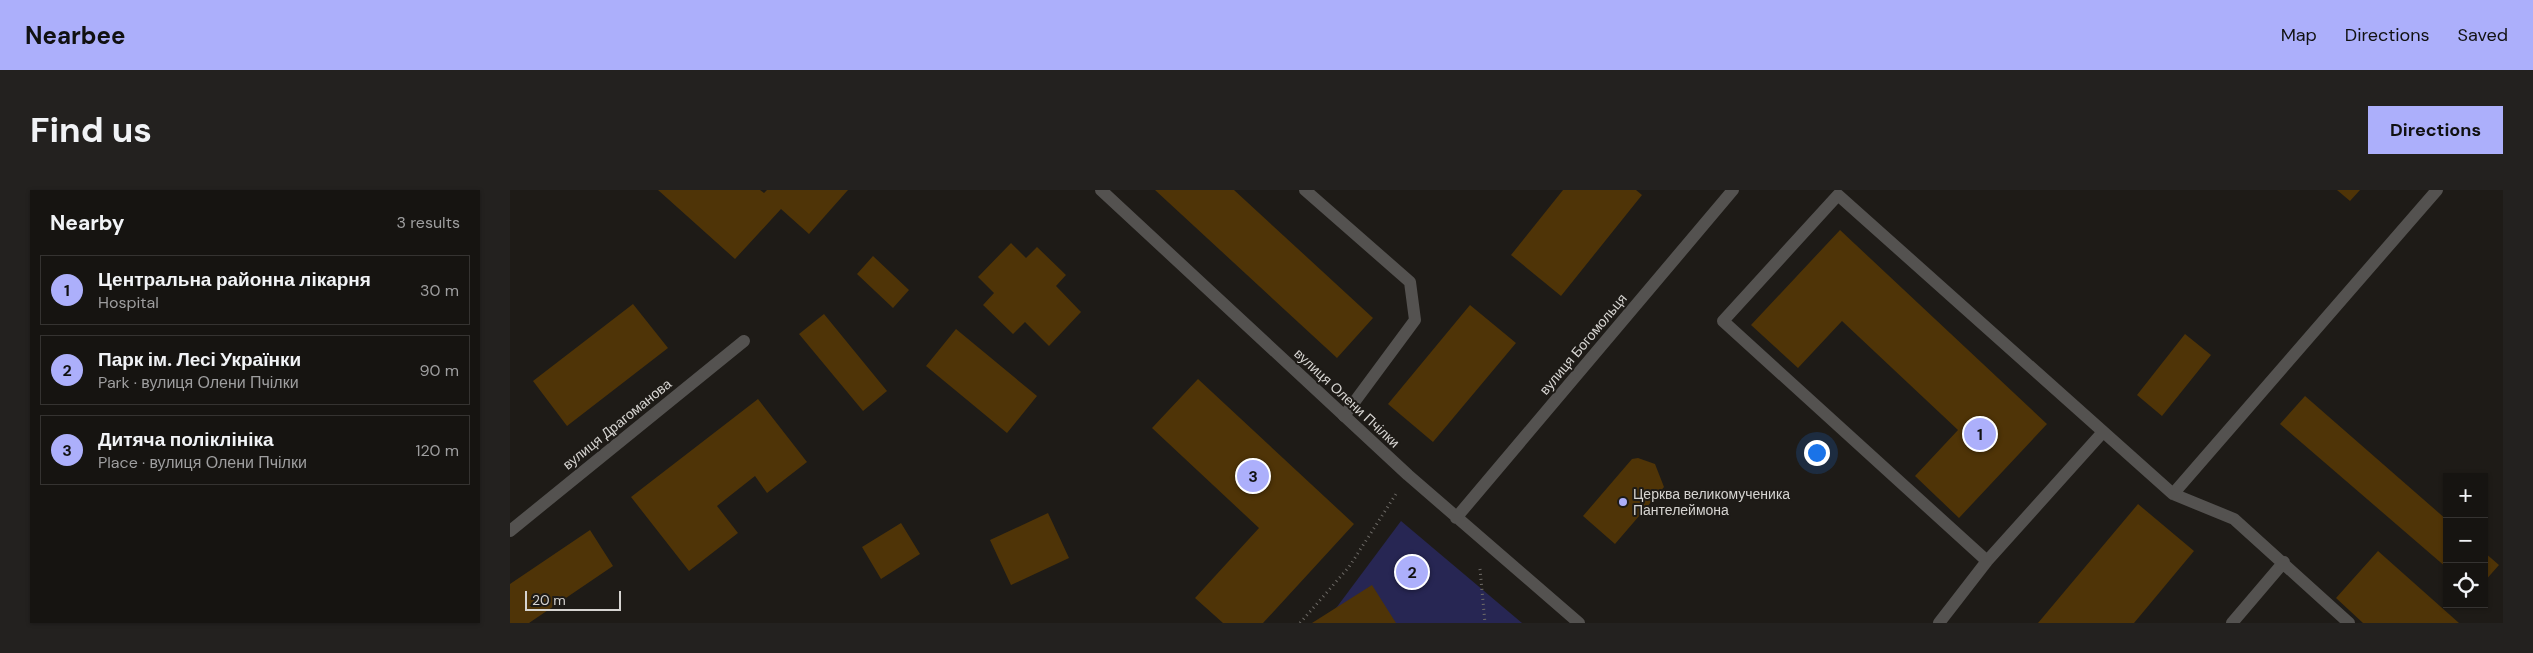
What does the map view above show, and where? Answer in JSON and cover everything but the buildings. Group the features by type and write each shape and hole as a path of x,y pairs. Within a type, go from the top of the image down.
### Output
{"street":[{"name":"вулиця Олени Пчілки","path":"1101,190 1408,475 1579,623"},
{"path":"1305,190 1410,282 1415,320 1344,416"},
{"name":"вулиця Богомольця","path":"1456,518 1733,190"},
{"path":"2173,494 2437,190"},
{"path":"1987,561 1722,321 1838,195 2173,494 2234,519 2284,562 2349,623"},
{"name":"вулиця Драгоманова","path":"510,531 744,341"},
{"path":"1939,623 1987,561 2103,432"},
{"path":"2232,623 2284,562"}],"path":[{"path":"1300,623 1349,567 1408,475"},
{"path":"1478,536 1485,623"}],"shaded area":[{"path":"1401,521 1522,623 1325,623"}],"place":[{"name":"Центральна районна лікарня","path":"1980,434"},
{"name":"Дитяча поліклініка","path":"1253,476"},
{"name":"Церква великомученика Пантелеймона","path":"1623,502"},
{"name":"Парк ім. Лесі Українки","path":"1412,572"}]}
